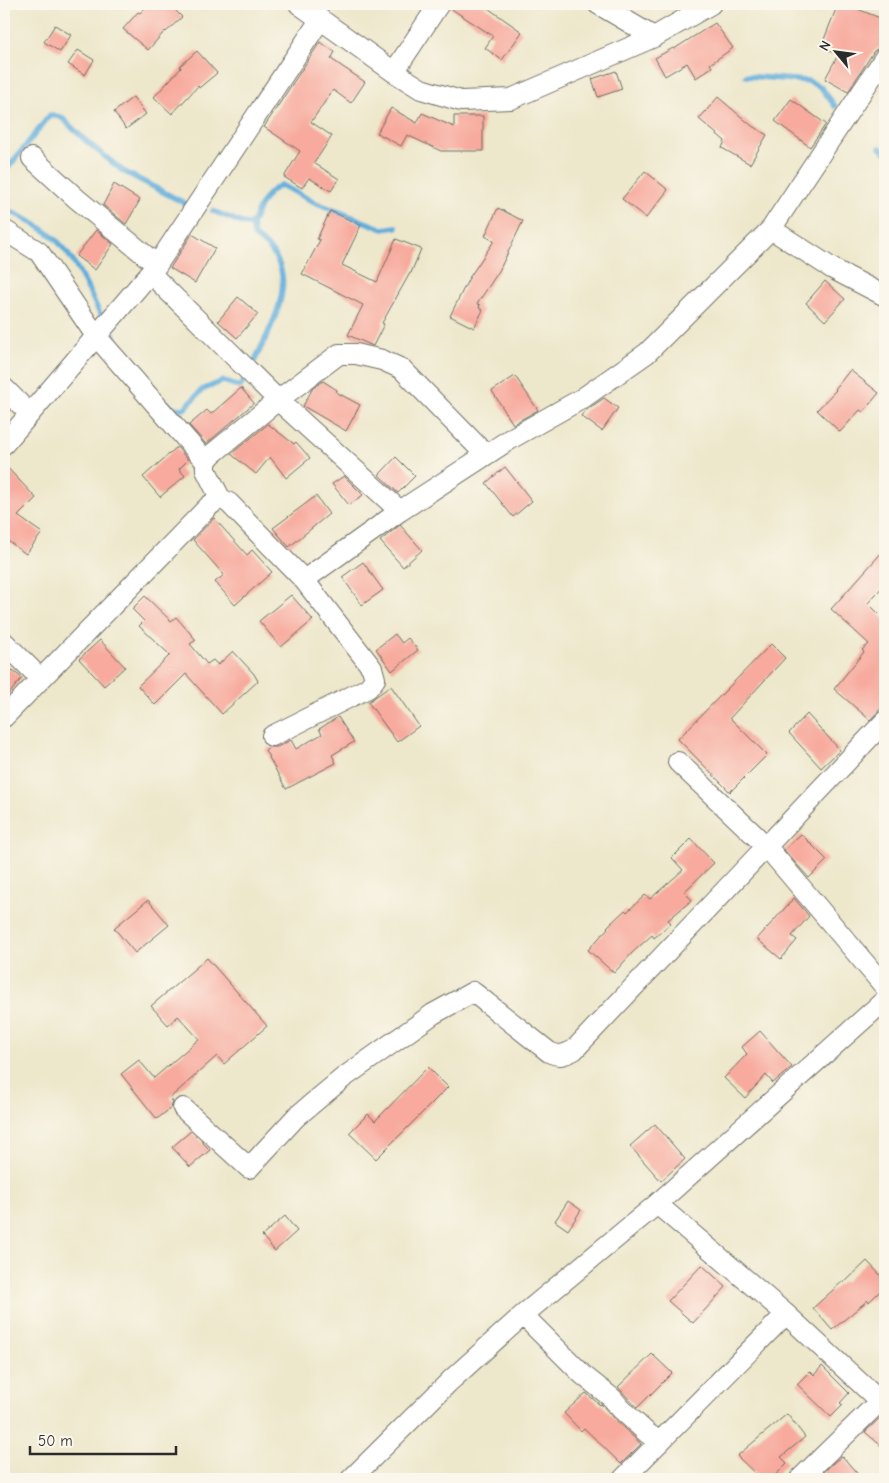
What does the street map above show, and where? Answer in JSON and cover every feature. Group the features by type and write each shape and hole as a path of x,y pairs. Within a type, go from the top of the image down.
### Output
{"street":[{"path":"299,4 421,89 462,100 511,100 654,37 711,4"},
{"path":"394,72 439,4"},
{"path":"598,4 654,37"},
{"path":"4,444 153,269 320,20"},
{"path":"304,580 400,511 512,438 583,398 647,353 771,229 885,57"},
{"path":"32,158 153,269 278,400 400,511"},
{"path":"771,229 833,269 885,296"},
{"path":"4,230 39,252 96,336 206,462"},
{"path":"272,736 368,688 375,679 372,668 304,580 229,503 220,498 206,470 206,462 211,455 278,400 339,354 356,354 382,360 402,369 486,456"},
{"path":"4,388 30,414"},
{"path":"4,717 209,506 220,498"},
{"path":"4,642 41,679"},
{"path":"183,1108 248,1168 296,1117 343,1078 433,1014 473,992 549,1052 556,1056 564,1055 574,1050 885,721"},
{"path":"678,762 766,846 885,987"},
{"path":"351,1479 450,1381 523,1315 657,1204 885,1000"},
{"path":"657,1204 786,1314 883,1404 800,1479"},
{"path":"623,1479 786,1314"},
{"path":"523,1315 583,1375 612,1398 646,1433 660,1442"}],"building":[{"path":"149,4 169,4 182,17 165,31 148,50 123,29 138,12 140,13"},
{"path":"451,4 482,4 522,32 502,60 485,48 493,36 450,8"},
{"path":"838,4 845,4 885,20 885,40 882,46 874,51 848,92 825,79 838,55 821,47"},
{"path":"715,23 733,48 710,64 712,67 696,78 687,63 665,76 655,58 674,49"},
{"path":"55,25 71,35 60,52 44,42"},
{"path":"320,42 335,52 331,59 365,82 351,103 333,90 311,122 332,136 314,163 339,179 331,191 309,178 302,188 284,177 300,151 264,127"},
{"path":"78,50 94,60 85,75 68,64"},
{"path":"197,51 217,73 199,88 198,86 172,114 154,97 181,68 180,66"},
{"path":"616,71 622,89 598,97 592,79"},
{"path":"133,97 146,114 126,129 114,112"},
{"path":"718,97 752,126 767,135 750,164 722,148 725,141 699,119"},
{"path":"791,99 826,124 810,147 775,121"},
{"path":"391,108 417,123 422,113 454,127 454,116 483,116 483,151 441,151 407,135 401,146 377,133"},
{"path":"645,171 668,190 646,218 622,199"},
{"path":"114,184 140,200 126,224 103,205"},
{"path":"498,208 523,221 499,271 477,304 483,310 474,328 450,316 469,278 494,241 485,236"},
{"path":"330,211 361,225 342,265 377,282 396,239 421,249 411,273 382,323 384,324 373,346 348,335 363,305 302,274 320,240 317,239"},
{"path":"96,230 113,244 95,270 76,256"},
{"path":"192,234 215,248 195,283 170,268"},
{"path":"825,281 845,299 825,321 806,303"},
{"path":"238,297 258,314 237,338 218,321"},
{"path":"850,370 879,393 863,412 860,410 840,432 817,410 836,390"},
{"path":"515,376 538,410 513,424 492,391"},
{"path":"323,381 337,390 336,392 360,405 346,431 303,406 313,388"},
{"path":"241,388 254,403 206,444 189,425 207,410 211,414"},
{"path":"604,398 618,408 602,431 581,416"},
{"path":"268,424 294,444 296,442 310,458 286,478 270,457 256,474 231,454"},
{"path":"177,447 188,460 179,469 185,476 160,497 143,477"},
{"path":"396,457 415,476 398,493 379,475"},
{"path":"4,464 36,498 18,516 42,533 26,554 4,538"},
{"path":"505,467 532,501 513,517 486,483"},
{"path":"344,476 363,495 349,505 332,484"},
{"path":"316,496 329,514 289,547 273,528"},
{"path":"214,518 247,555 252,550 272,572 235,605 215,582 224,575 193,540"},
{"path":"400,525 422,550 403,567 380,541"},
{"path":"885,549 885,584 868,603 885,620 885,704 870,720 834,689 864,652 862,650 869,644 831,609"},
{"path":"363,562 383,590 362,605 342,577"},
{"path":"291,595 313,620 281,647 259,621"},
{"path":"145,596 171,621 176,617 196,640 190,644 207,664 213,660 218,665 233,651 258,681 222,714 186,674 155,705 138,686 170,655 139,626 144,621 132,609"},
{"path":"395,634 402,643 408,638 418,650 392,671 376,649"},
{"path":"100,640 125,667 104,686 79,659"},
{"path":"771,644 785,658 730,718 767,755 730,792 678,739"},
{"path":"4,664 22,678 4,700"},
{"path":"391,686 419,726 397,742 368,702"},
{"path":"807,714 840,750 821,768 789,733"},
{"path":"338,717 354,742 332,755 336,763 286,789 265,750 269,747 277,747 291,740 296,749 322,734 319,729"},
{"path":"801,834 827,860 809,878 784,850"},
{"path":"691,839 714,863 684,892 692,900 668,920 671,923 654,938 652,935 614,973 588,950 607,927 625,910 627,912 645,895 650,899 683,870 672,858"},
{"path":"794,898 809,916 792,936 797,940 781,959 757,939"},
{"path":"148,900 169,925 135,953 114,928"},
{"path":"207,958 267,1026 224,1064 217,1056 170,1098 173,1102 171,1108 157,1119 121,1074 139,1060 154,1078 199,1039 178,1016 168,1025 151,1006"},
{"path":"760,1031 792,1067 773,1083 766,1075 745,1098 724,1078 747,1054 742,1047"},
{"path":"428,1067 448,1087 376,1159 349,1133 368,1114 375,1121"},
{"path":"655,1124 685,1159 661,1181 630,1146"},
{"path":"191,1131 210,1150 190,1167 172,1147"},
{"path":"568,1201 581,1210 568,1230 555,1221"},
{"path":"285,1216 297,1231 275,1251 262,1236"},
{"path":"867,1261 885,1280 885,1286 869,1302 868,1300 832,1330 813,1308"},
{"path":"702,1265 726,1287 693,1323 668,1301"},
{"path":"652,1354 672,1373 637,1408 618,1387"},
{"path":"822,1366 849,1393 840,1403 843,1405 831,1417 797,1384 810,1371 814,1375"},
{"path":"586,1393 601,1404 641,1444 621,1464 584,1428 581,1431 564,1413"},
{"path":"787,1414 805,1437 781,1457 787,1463 772,1479 761,1479 737,1456"},
{"path":"881,1417 885,1418 885,1449 865,1432"},
{"path":"842,1456 862,1479 817,1479 832,1464"}],"waterway":[{"path":"746,76 808,81 821,87 835,106"},
{"path":"4,173 50,115 61,117 86,141 123,171 190,206"},
{"path":"880,148 885,152"},
{"path":"213,211 252,225 266,197 281,185 314,202 383,229 396,227"},
{"path":"4,208 43,229 62,246 82,276 103,319"},
{"path":"252,225 254,236 270,249 279,263 282,279 282,295 277,311 255,360"},
{"path":"113,333 120,350 145,378"},
{"path":"167,403 172,408 184,409 202,390 223,381 240,387 246,376"}]}
